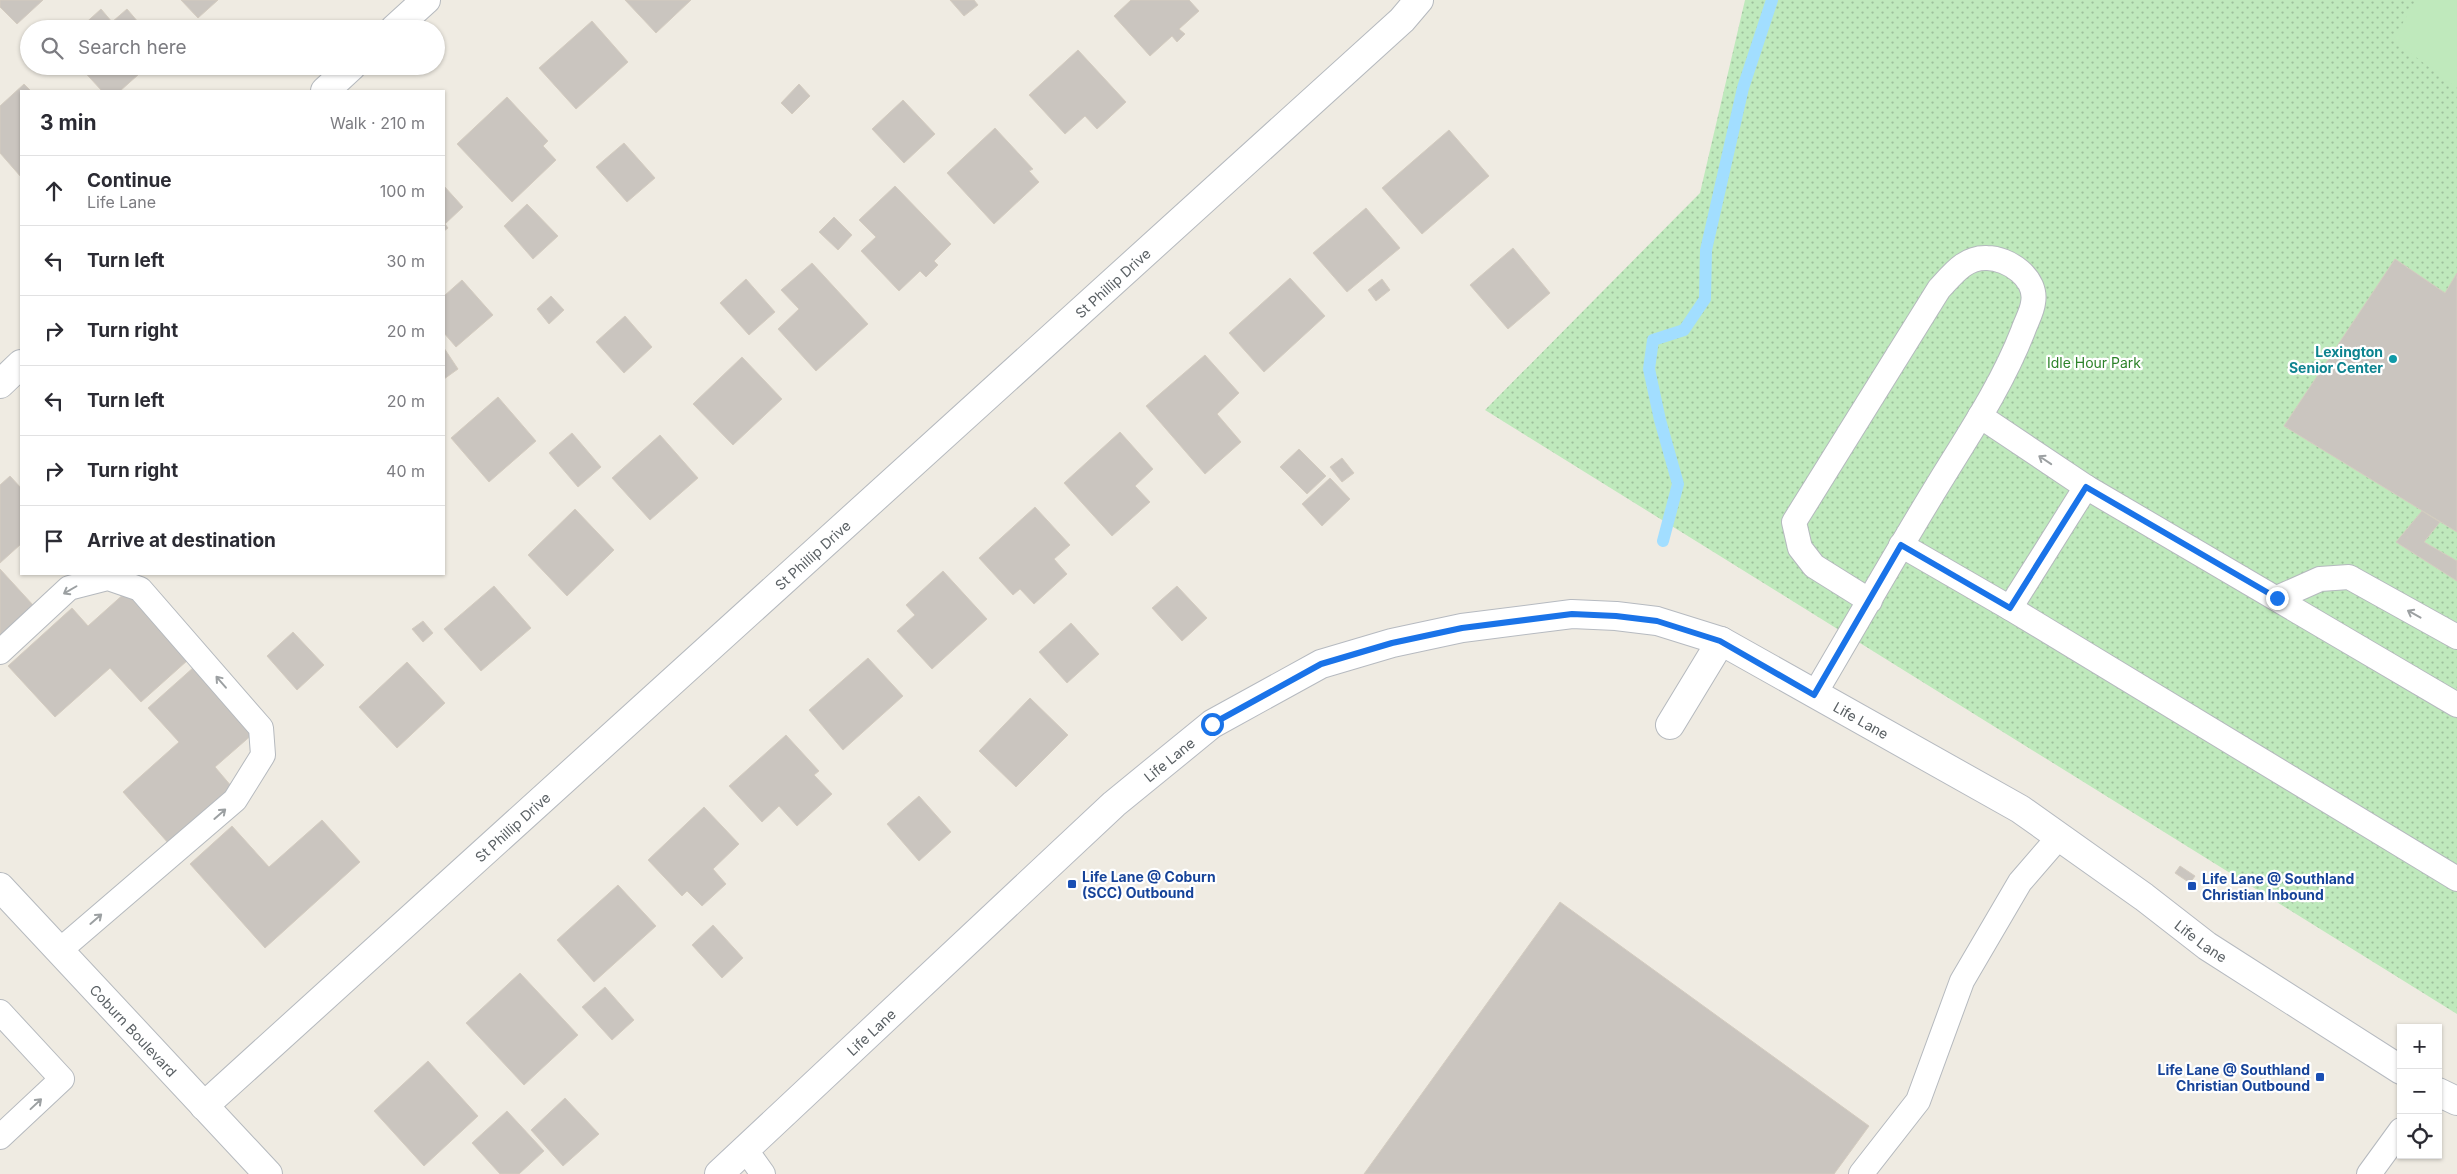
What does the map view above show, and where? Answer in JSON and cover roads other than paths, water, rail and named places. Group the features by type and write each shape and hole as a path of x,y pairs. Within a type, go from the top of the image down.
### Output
{"street":[{"path":"404,20 426,0"},
{"name":"St Phillip Drive","path":"204,1106 1402,20 1419,0"},
{"path":"325,90 342,75"},
{"path":"0,384 20,365"},
{"name":"Life Lane","path":"719,1174 1114,804 1212,724 1321,664 1392,643 1462,628 1572,614 1616,616 1657,621 1720,641 2020,809 2144,897 2207,946 2399,1069"},
{"path":"1670,725 1720,641"},
{"name":"Coburn Boulevard","path":"0,887 268,1174"},
{"path":"2442,1094 2457,1101"}],"lane":[{"path":"1814,695 1870,601 1901,545 1980,416 2013,356 2034,301 2030,284 2017,268 1998,258 1979,257 1960,266 1939,289 1794,522 1800,548 1814,566 1870,601"},
{"path":"1980,416 2086,487 2457,705"},
{"path":"2010,608 2086,487"},
{"path":"1901,545 2010,608 2457,879"},
{"path":"2277,598 2320,579 2349,577 2457,637"},
{"path":"0,652 70,588 108,578 140,589 261,728 263,755 235,800 59,951"},
{"path":"1861,1174 1918,1101 1962,981 2020,882 2059,837"},
{"path":"0,1012 62,1079 0,1137"},
{"path":"2369,1174 2397,1136"},
{"path":"745,1149 763,1174"}],"waterway":[{"path":"1663,541 1678,484 1660,420 1649,369 1653,340 1684,330 1705,299 1706,250 1743,88 1772,0"}],"place":[{"name":"Lexington Senior Center","path":"2393,359"},
{"name":"Life Lane @ Coburn (SCC) Outbound","path":"1072,884"},
{"name":"Life Lane @ Southland Christian Inbound","path":"2192,886"},
{"name":"Life Lane @ Southland Christian Outbound","path":"2320,1077"}],"park label":[{"name":"Idle Hour Park","path":"2094,362"}]}
